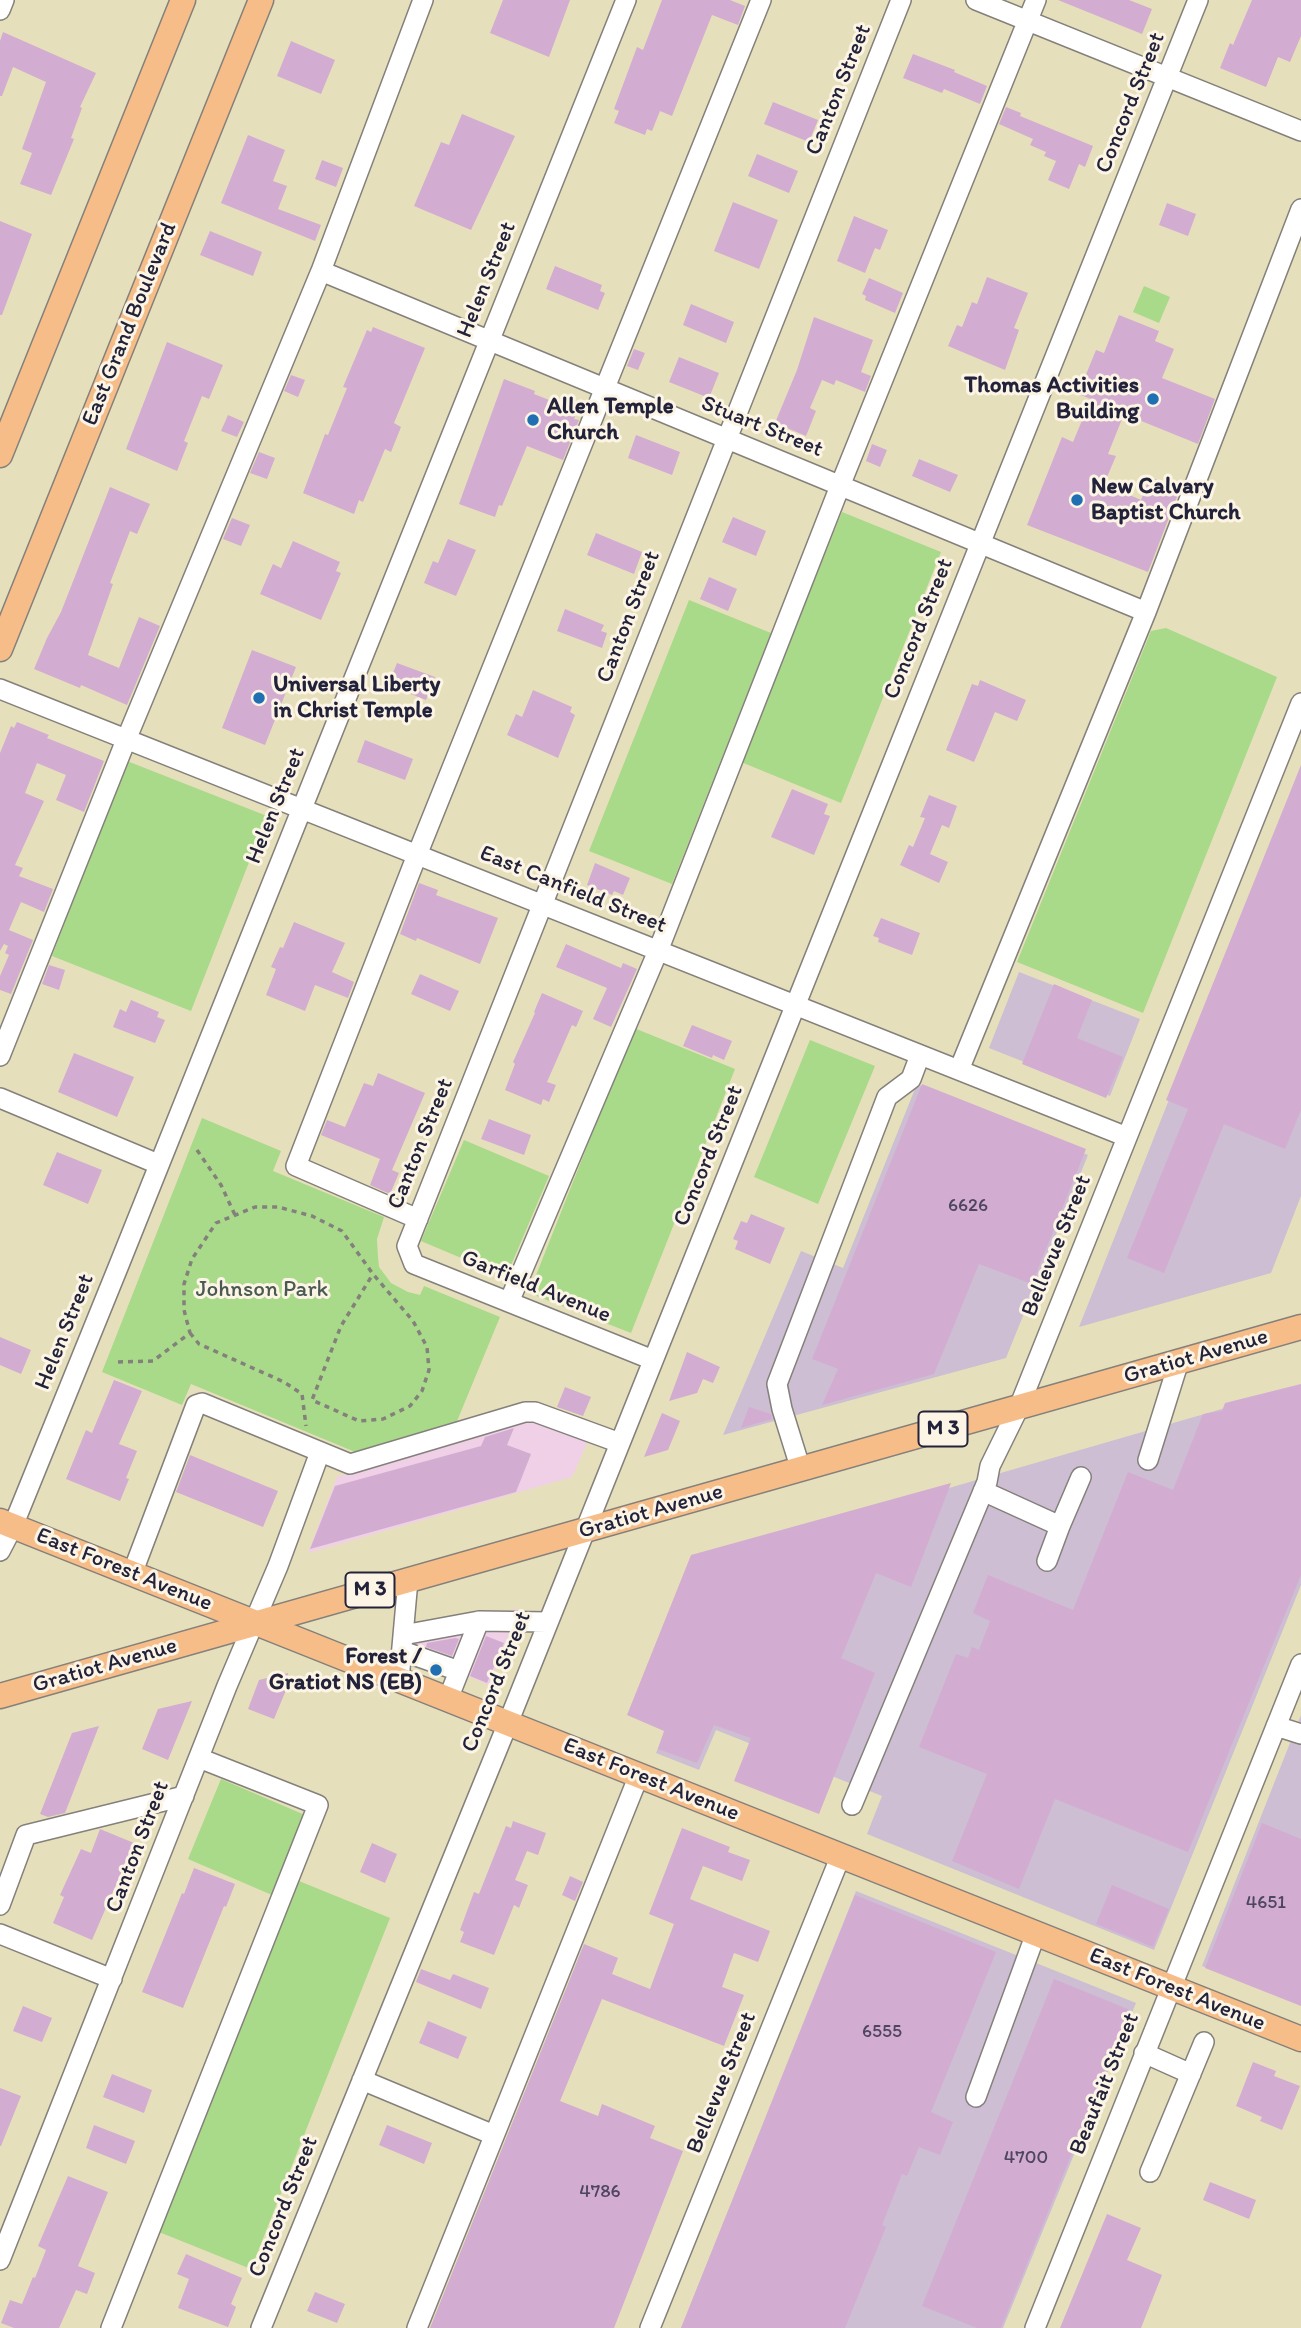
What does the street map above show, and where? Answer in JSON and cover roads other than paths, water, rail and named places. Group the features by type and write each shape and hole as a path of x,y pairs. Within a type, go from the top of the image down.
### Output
{"main road":[{"path":"0,455 183,0"},
{"name":"East Grand Boulevard","path":"0,649 261,0"},
{"name":"Gratiot Avenue","path":"0,1696 1301,1327"},
{"name":"East Forest Avenue","path":"7,1524 1301,2039"}],"street":[{"path":"0,10 4,0"},
{"path":"0,1056 126,740 321,271 422,0"},
{"name":"Helen Street","path":"0,1551 7,1524 158,1164 625,0"},
{"path":"418,1219 296,1166 417,855 761,0"},
{"name":"Canton Street","path":"408,1253 407,1246 725,438 901,0"},
{"path":"976,0 1301,131"},
{"path":"509,1302 658,951 840,486 1036,0"},
{"name":"Concord Street","path":"261,2328 508,1723 1198,0"},
{"path":"959,1070 1146,612 1196,466 1301,209"},
{"name":"Stuart Street","path":"321,271 1146,612"},
{"name":"East Canfield Street","path":"0,689 1127,1137"},
{"name":"Bellevue Street","path":"852,1805 990,1466 1019,1407 1301,703"},
{"path":"801,1470 777,1384 887,1097 911,1079 920,1055"},
{"path":"0,1098 158,1164"},
{"name":"Garfield Avenue","path":"408,1253 414,1264 653,1360"},
{"path":"1148,1460 1179,1362"},
{"path":"132,1574 197,1405 202,1403 350,1464 525,1412 535,1412 620,1443"},
{"name":"Canton Street","path":"0,2260 227,1686 255,1622 320,1452"},
{"path":"1047,1561 1081,1477"},
{"path":"982,1491 1060,1526"},
{"path":"399,1680 408,1580"},
{"path":"403,1643 479,1620 548,1622"},
{"path":"448,1699 479,1620"},
{"path":"403,1643 459,1671"},
{"name":"Beaufait Street","path":"1035,2328 1301,1664"},
{"path":"1276,1726 1301,1734"},
{"path":"111,2328 317,1805 199,1758"},
{"path":"417,2328 639,1775"},
{"path":"0,1905 26,1836 184,1796"},
{"name":"Bellevue Street","path":"650,2328 841,1855"},
{"path":"976,2097 1036,1933"},
{"path":"0,1934 112,1979"},
{"path":"1150,2172 1204,2042"},
{"path":"1144,2053 1191,2074"},
{"path":"362,2080 489,2133"}],"place":[{"name":"Thomas Activities Building","path":"1153,399"},
{"name":"Allen Temple Church","path":"533,420"},
{"name":"New Calvary Baptist Church","path":"1077,500"},
{"name":"Universal Liberty in Christ Temple","path":"259,698"},
{"name":"Forest / Gratiot NS (EB)","path":"436,1670"}],"park label":[{"name":"Johnson Park","path":"262,1290"}]}
